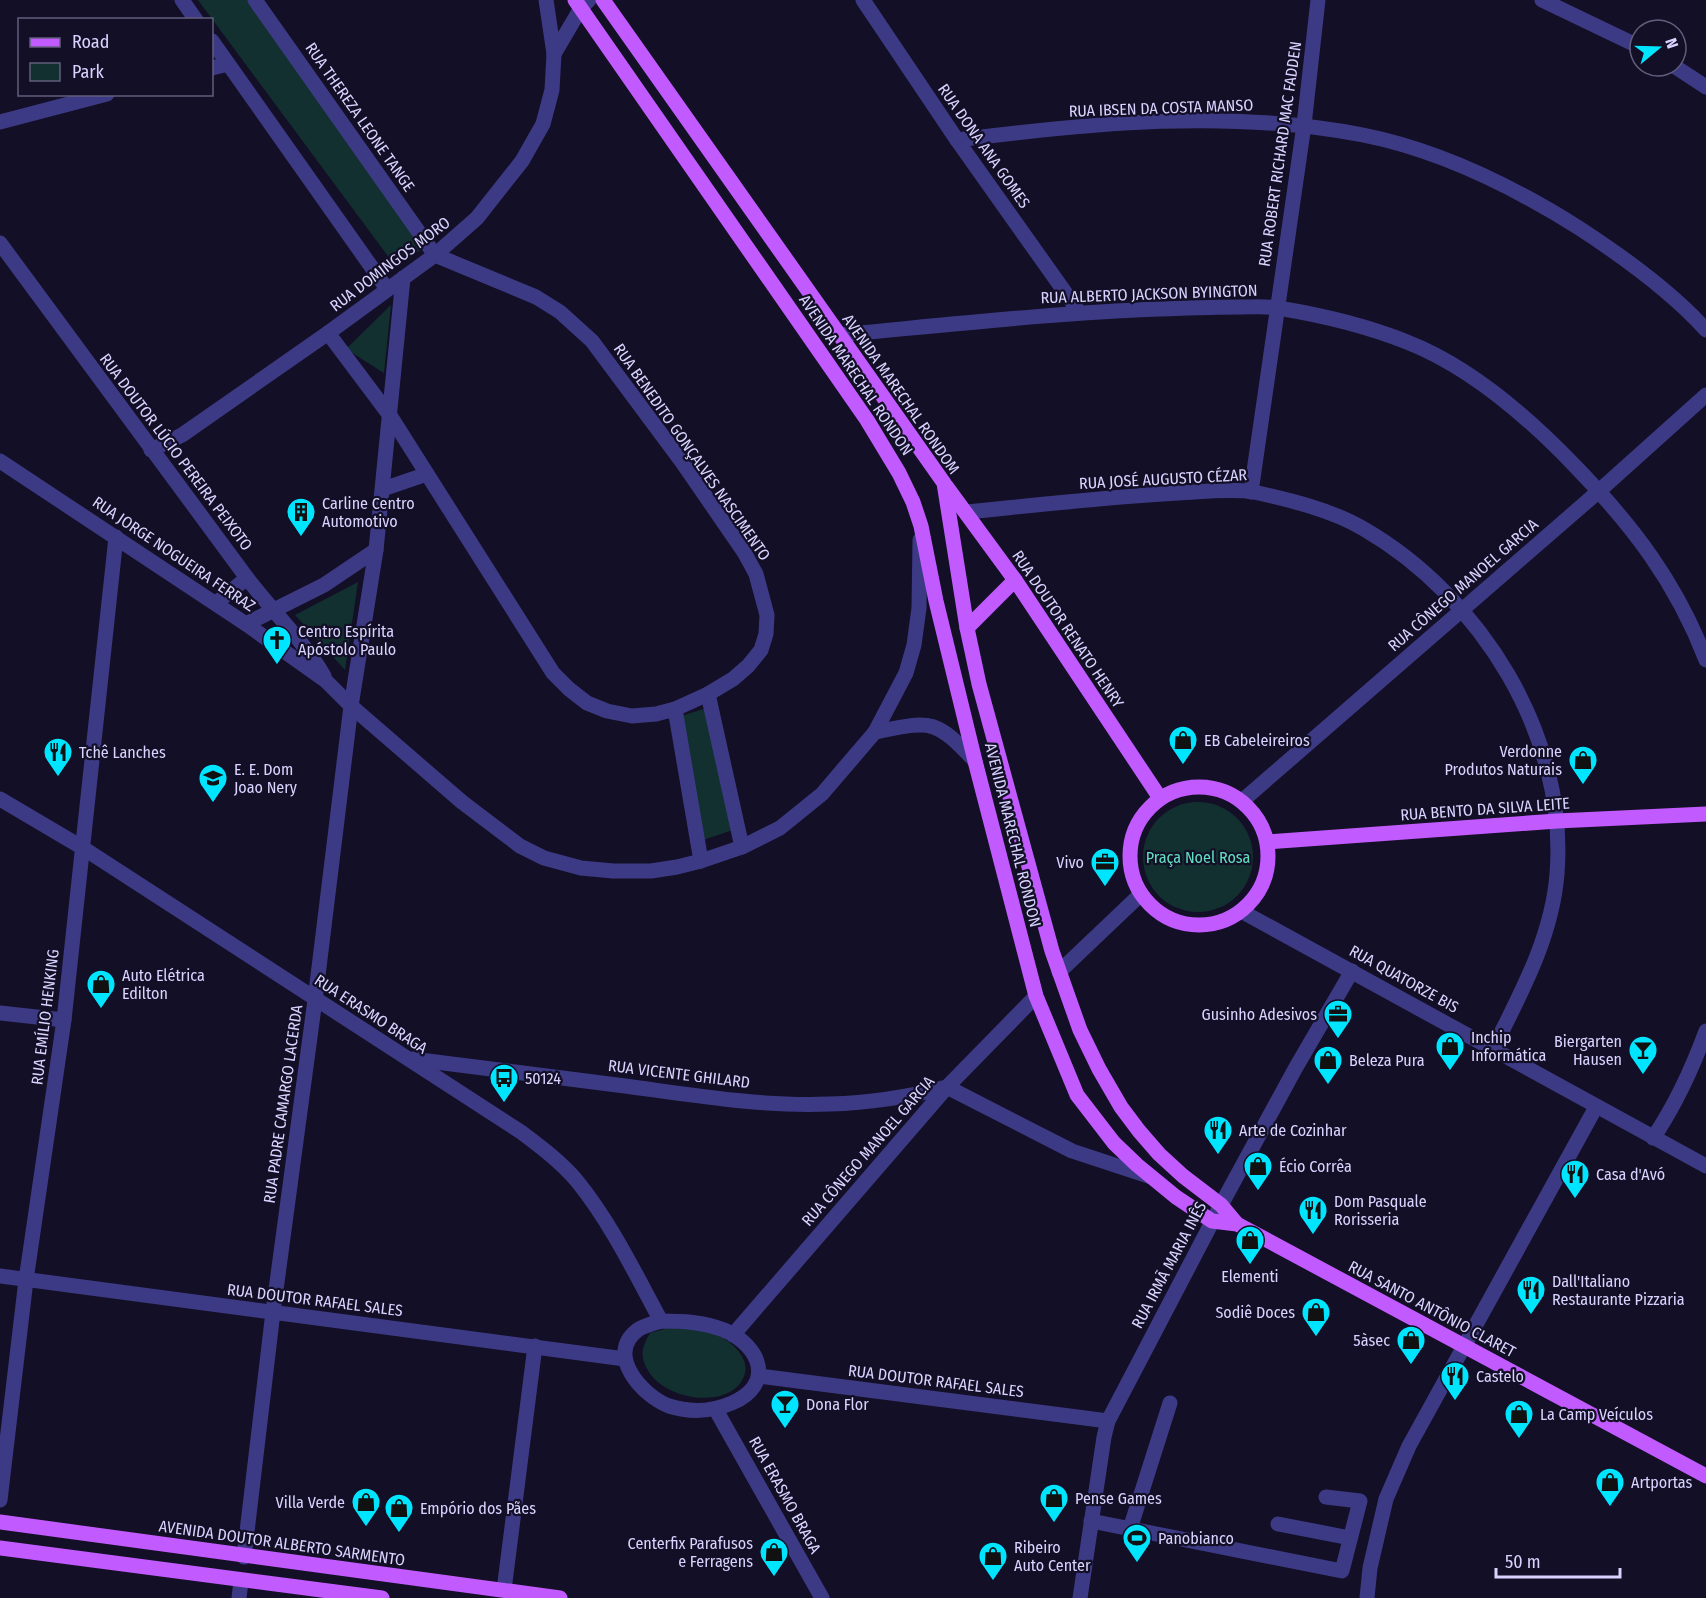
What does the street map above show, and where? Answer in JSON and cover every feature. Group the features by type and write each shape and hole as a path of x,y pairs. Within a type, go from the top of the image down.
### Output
{"main road":[{"name":"AVENIDA MARECHAL RONDOM","path":"603,0 944,483 967,628 979,684 1059,972"},
{"name":"AVENIDA MARECHAL RONDON","path":"582,3 867,420 899,473 913,502 921,526 936,601 975,761 1036,996"},
{"name":"RUA DOUTOR RENATO HENRY","path":"944,483 1015,580 1160,798"},
{"path":"967,628 1015,580"},
{"path":"1202,786 1223,790 1242,801 1258,819 1267,842 1267,868 1258,892 1241,911 1225,920 1206,925 1187,924 1169,919 1153,908 1141,894 1132,874 1129,852 1134,831 1144,812 1160,798 1180,789 1202,786"},
{"name":"RUA BENTO DA SILVA LEITE","path":"1267,842 1557,821 1706,814"},
{"name":"RUA SANTO ANTÔNIO CLARET","path":"1059,972 1085,1040 1121,1107 1159,1154 1221,1205 1237,1224 1706,1476"},
{"name":"RUA SANTO ANTÔNIO CLARET","path":"1036,996 1077,1095 1114,1143 1185,1204 1212,1221 1237,1224"},
{"name":"AVENIDA DOUTOR ALBERTO SARMENTO","path":"0,1522 244,1557 560,1598"},
{"path":"0,1548 382,1598"}],"street":[{"path":"182,0 195,18"},
{"name":"RUA THEREZA LEONE TANGE","path":"255,0 435,255"},
{"name":"RUA DOMINGOS MORO","path":"151,450 182,435 328,333 435,255 477,218 508,180 534,142 543,124 548,107 554,54 546,0"},
{"name":"RUA DONA ANA GOMES","path":"863,0 957,140 1078,312"},
{"name":"RUA ROBERT RICHARD MAC FADDEN","path":"1251,492 1304,125 1318,0"},
{"path":"1542,0 1628,41"},
{"path":"554,54 582,3"},
{"path":"213,42 387,290"},
{"path":"213,68 228,64"},
{"path":"1688,75 1706,87"},
{"path":"0,122 99,96"},
{"name":"RUA IBSEN DA COSTA MANSO","path":"957,140 1054,129 1137,123 1249,122 1304,125 1365,135 1441,158 1516,192 1554,213 1601,243 1651,280 1706,330"},
{"name":"RUA DOUTOR LÚCIO PEREIRA PEIXOTO","path":"0,243 151,450 271,609 294,634 326,681"},
{"name":"RUA BENEDITO GONÇALVES NASCIMENTO","path":"328,333 391,417 553,673 568,689 587,703 607,711 632,716 656,714 675,709 733,680 761,650 766,634 767,615 763,594 756,574 744,552 675,453 592,341 560,312 536,297 435,255"},
{"name":"RUA PADRE CAMARGO LACERDA","path":"244,1557 351,706 376,550 403,278"},
{"name":"RUA ALBERTO JACKSON BYINGTON","path":"838,335 1078,312 1276,307 1368,329 1408,342 1439,357 1473,378 1507,404 1542,433 1599,491 1638,537 1662,572 1680,601 1706,660"},
{"name":"RUA CÔNEGO MANOEL GARCIA","path":"1242,801 1706,395"},
{"name":"RUA JORGE NOGUEIRA FERRAZ","path":"0,461 216,603 326,681 351,706"},
{"path":"383,489 427,474"},
{"name":"RUA JOSÉ AUGUSTO CÉZAR","path":"966,513 1141,495 1251,492 1291,501 1333,515 1362,528 1391,546 1442,588 1504,665 1521,696 1530,715 1545,765 1557,821 1557,874 1542,943 1522,992 1493,1049"},
{"path":"351,706 496,830 544,858 581,868 614,871 651,871 701,861 765,837 796,817 822,794 875,732 906,673 914,645 919,608 921,526"},
{"name":"RUA EMÍLIO HENKING","path":"0,1500 26,1280 64,1020 116,537"},
{"path":"246,624 271,609 324,585 376,550"},
{"path":"216,603 247,578"},
{"path":"708,694 741,847"},
{"path":"675,709 701,861"},
{"path":"875,732 928,724 945,731 975,761"},
{"name":"RUA ERASMO BRAGA","path":"0,799 83,848 521,1132 551,1154 576,1179 611,1229 661,1321"},
{"path":"1059,972 1141,894"},
{"name":"RUA QUATORZE BIS","path":"1241,911 1706,1166"},
{"name":"RUA IRMÃ MARIA INÊS","path":"1080,1598 1108,1421 1212,1221 1295,1069 1352,971"},
{"name":"RUA CÔNEGO MANOEL GARCIA","path":"733,1335 947,1087 1036,996"},
{"path":"0,1013 64,1020"},
{"path":"1653,1138 1669,1114 1694,1064 1706,1031"},
{"name":"RUA VICENTE GHILARD","path":"406,1058 656,1090 790,1104 868,1102 911,1096 947,1087"},
{"path":"947,1087 1072,1151 1152,1178"},
{"path":"1367,1598 1370,1568 1386,1499 1409,1446 1596,1107"},
{"name":"RUA DOUTOR RAFAEL SALES","path":"0,1276 625,1359"},
{"path":"661,1321 691,1321 710,1325 733,1335 742,1340 752,1353 759,1376 750,1393 717,1410 683,1409 667,1405 656,1399 634,1379 625,1359 628,1341 638,1330 661,1321"},
{"path":"504,1590 535,1346"},
{"name":"RUA DOUTOR RAFAEL SALES","path":"759,1376 1108,1421"},
{"path":"1130,1529 1170,1404"},
{"name":"RUA ERASMO BRAGA","path":"717,1410 822,1598"},
{"path":"1092,1521 1342,1571 1360,1501 1326,1497"},
{"path":"1278,1524 1350,1538"},
{"path":"239,1598 241,1581"}],"green space":[{"path":"198,0 249,0 427,246 396,267"},
{"path":"391,305 384,373 346,349"},
{"path":"358,582 345,670 295,615"},
{"path":"710,707 736,829 703,840 681,716"},
{"name":"Praça Noel Rosa","path":"1198,802 1219,806 1237,818 1249,836 1253,857 1249,878 1237,896 1219,908 1198,912 1177,908 1159,896 1147,878 1143,857 1147,836 1159,818 1177,806"},
{"path":"668,1328 705,1330 730,1343 737,1349 745,1365 745,1373 741,1382 721,1396 709,1398 682,1394 659,1383 645,1364 643,1350 650,1333"}],"place":[{"name":"Carline Centro Automotivo","path":"301,538"},
{"name":"Centro Espírita Apóstolo Paulo","path":"277,666"},
{"name":"EB Cabeleireiros","path":"1183,766"},
{"name":"Tchê Lanches","path":"58,778"},
{"name":"Verdonne Produtos Naturais","path":"1583,786"},
{"name":"E. E. Dom Joao Nery","path":"213,804"},
{"name":"Vivo","path":"1105,888"},
{"name":"Auto Elétrica Edilton","path":"101,1010"},
{"name":"Gusinho Adesivos","path":"1338,1040"},
{"name":"Inchip Informática","path":"1450,1072"},
{"name":"Biergarten Hausen","path":"1643,1076"},
{"name":"Beleza Pura","path":"1328,1086"},
{"name":"50124","path":"504,1104"},
{"name":"Arte de Cozinhar","path":"1218,1156"},
{"name":"Écio Corrêa","path":"1258,1192"},
{"name":"Casa d'Avó","path":"1575,1200"},
{"name":"Dom Pasquale Rorisseria","path":"1313,1236"},
{"name":"Elementi","path":"1250,1266"},
{"name":"Dall'Italiano Restaurante Pizzaria","path":"1531,1316"},
{"name":"Sodiê Doces","path":"1316,1338"},
{"name":"5àsec","path":"1411,1366"},
{"name":"Castelo","path":"1455,1402"},
{"name":"Dona Flor","path":"785,1430"},
{"name":"La Camp Veículos","path":"1519,1440"},
{"name":"Artportas","path":"1610,1508"},
{"name":"Pense Games","path":"1054,1524"},
{"name":"Villa Verde","path":"366,1528"},
{"name":"Empório dos Pães","path":"399,1534"},
{"name":"Panobianco","path":"1137,1564"},
{"name":"Centerfix Parafusos e Ferragens","path":"774,1578"},
{"name":"Ribeiro Auto Center","path":"993,1582"}]}
